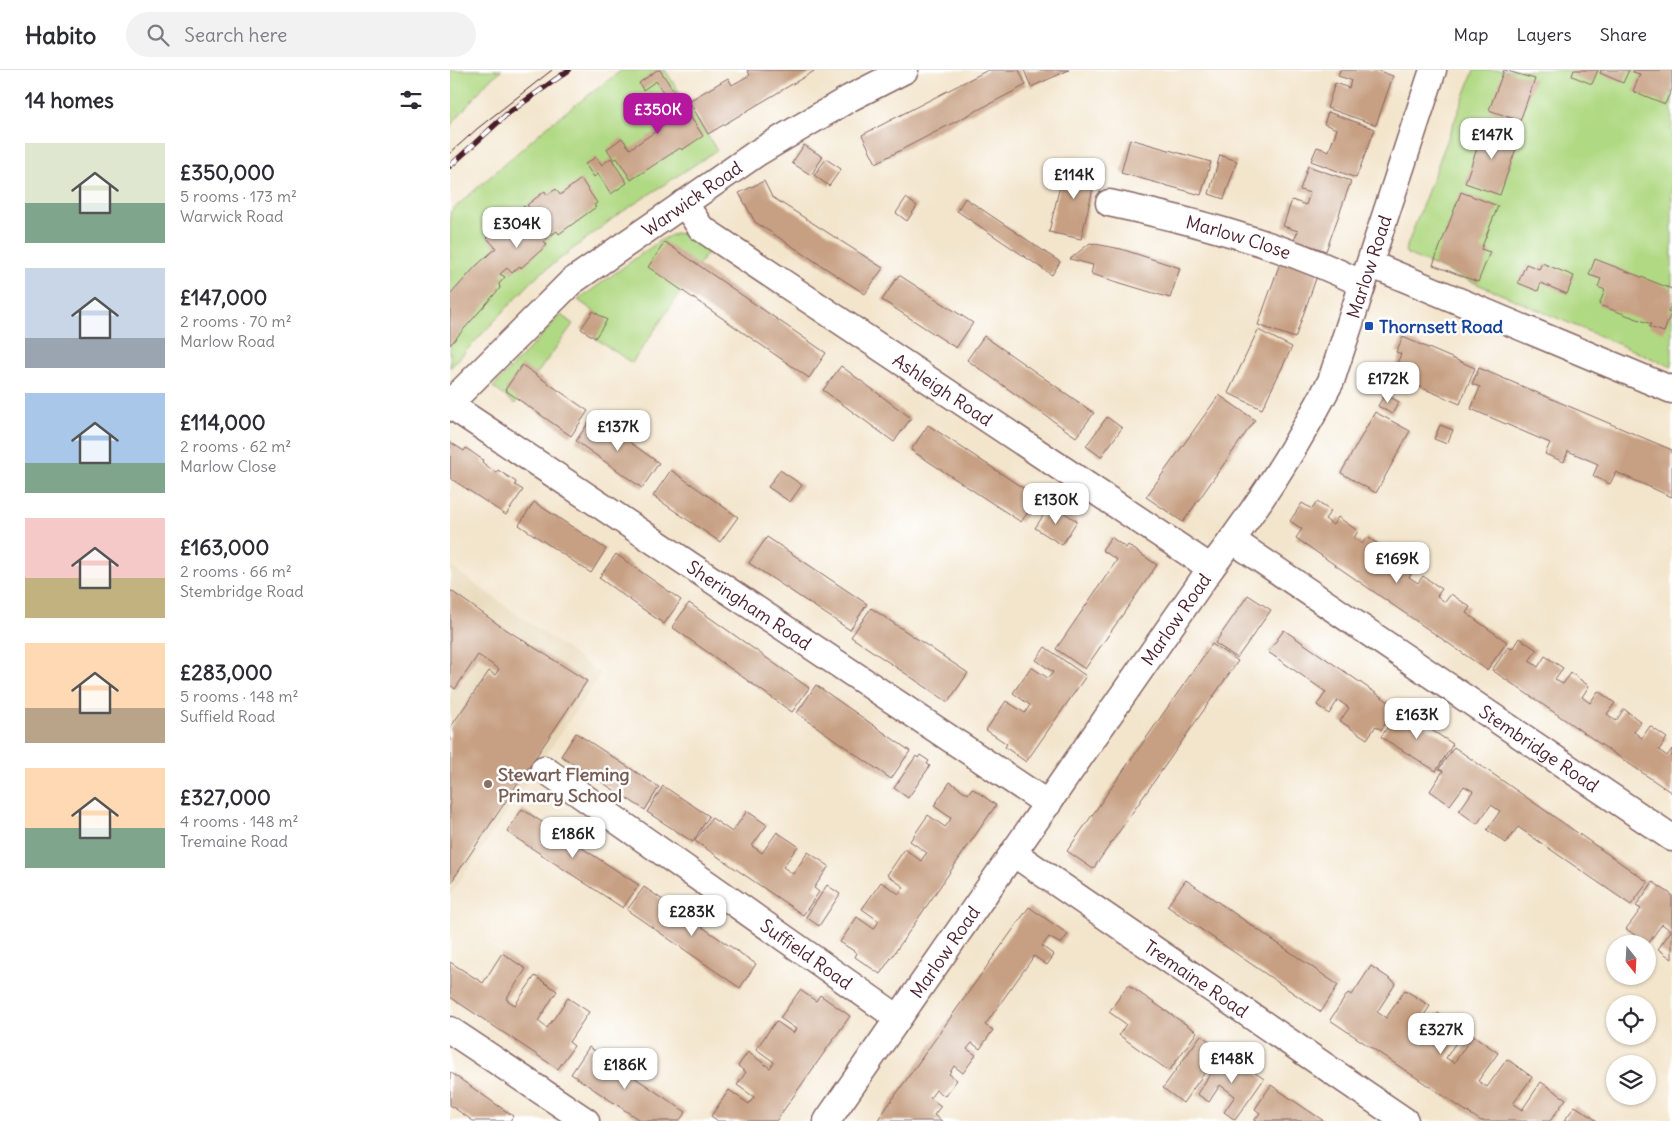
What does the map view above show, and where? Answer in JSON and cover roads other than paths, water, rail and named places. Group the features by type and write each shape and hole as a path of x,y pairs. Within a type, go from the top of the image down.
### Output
{"street":[{"name":"Warwick Road","path":"450,404 497,354 572,282 757,153 850,98 905,70"},
{"name":"Marlow Road","path":"827,1121 1210,568 1232,540 1314,415 1331,381 1433,70"},
{"name":"Ashleigh Road","path":"684,203 701,228 1210,568"},
{"name":"Marlow Close","path":"1109,203 1201,223 1319,262 1366,274"},
{"path":"1366,274 1672,390"},
{"name":"Sheringham Road","path":"450,404 1048,804"},
{"name":"Stembridge Road","path":"1232,540 1672,838"},
{"name":"Suffield Road","path":"544,769 898,1018"},
{"name":"Tremaine Road","path":"1013,853 1405,1121"},
{"path":"450,1030 586,1121"}],"tram line":[{"path":"450,153 478,128 552,70"}],"railway":[{"path":"450,166 507,114 569,70"}],"place":[{"name":"Thornsett Road","path":"1369,326"},
{"name":"Stewart Fleming Primary School","path":"488,784"}]}
